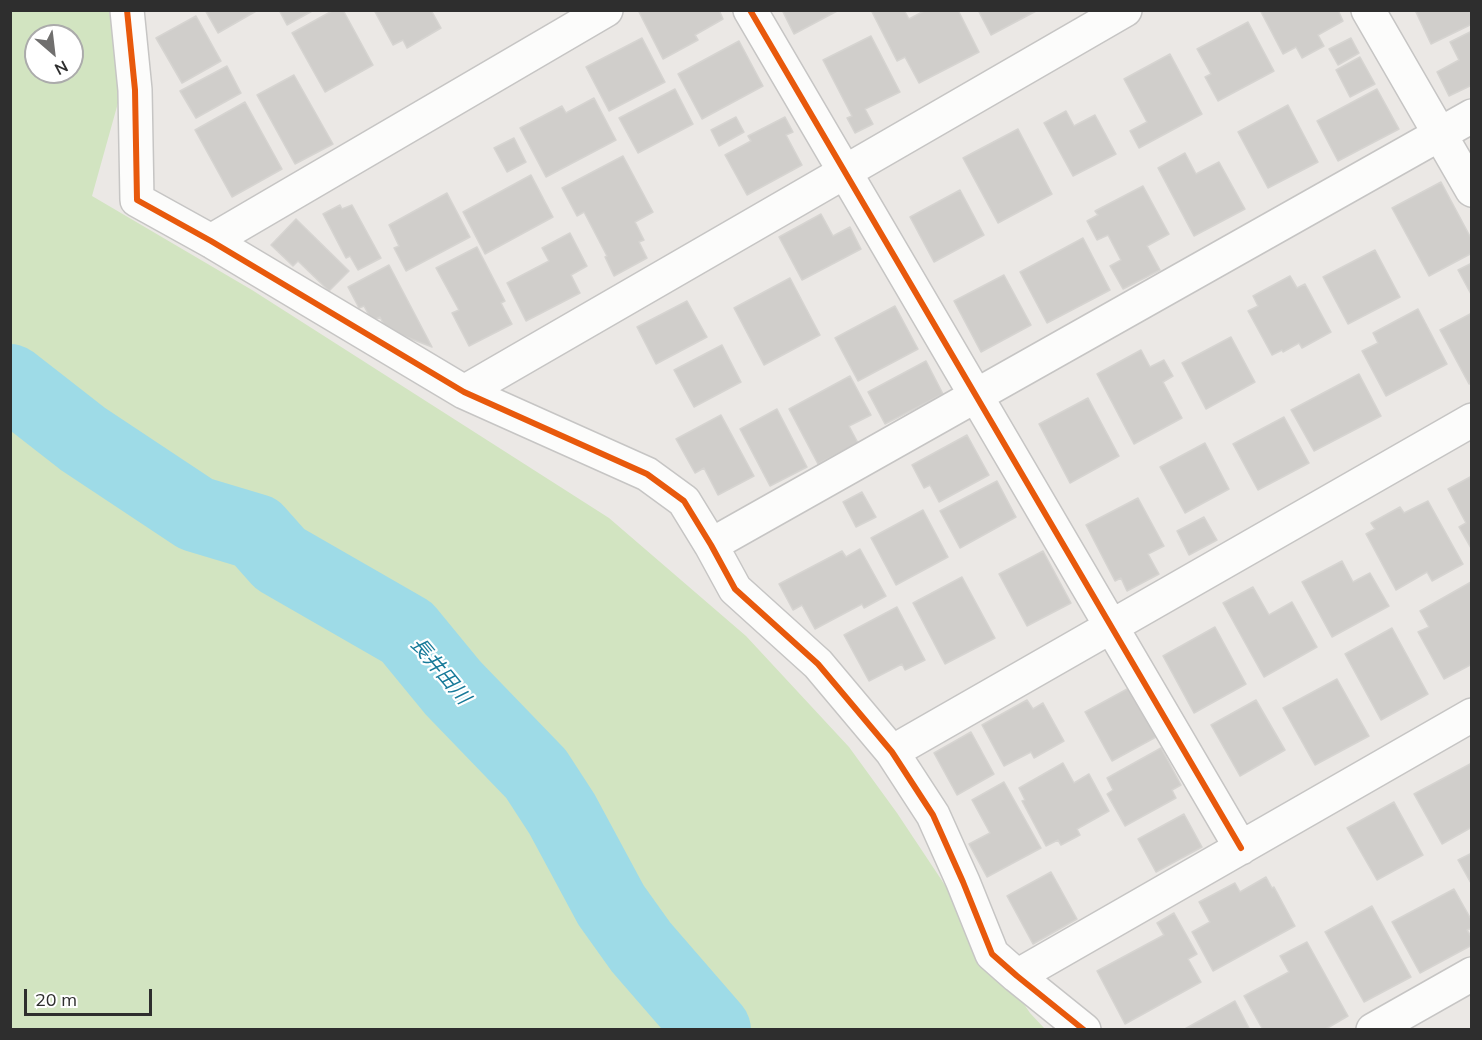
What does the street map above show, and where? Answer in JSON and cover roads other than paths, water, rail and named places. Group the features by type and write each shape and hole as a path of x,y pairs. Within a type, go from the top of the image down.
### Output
{"street":[{"path":"127,10 135,90 137,200 211,241 464,392 647,474 684,501 735,589 818,664 892,752 933,815 992,954 1084,1029"},
{"path":"211,241 606,10"},
{"path":"750,10 1241,848"},
{"path":"464,392 1125,10"},
{"path":"1368,10 1472,190"},
{"path":"711,545 1472,116"},
{"path":"892,752 1472,420"},
{"path":"1017,975 1472,715"},
{"path":"1373,1029 1472,974"}],"waterway":[{"name":"長井田川","path":"10,382 83,439 196,514 256,532 280,559 407,632 453,688 536,774 562,814 611,905 641,947 713,1030"}]}
